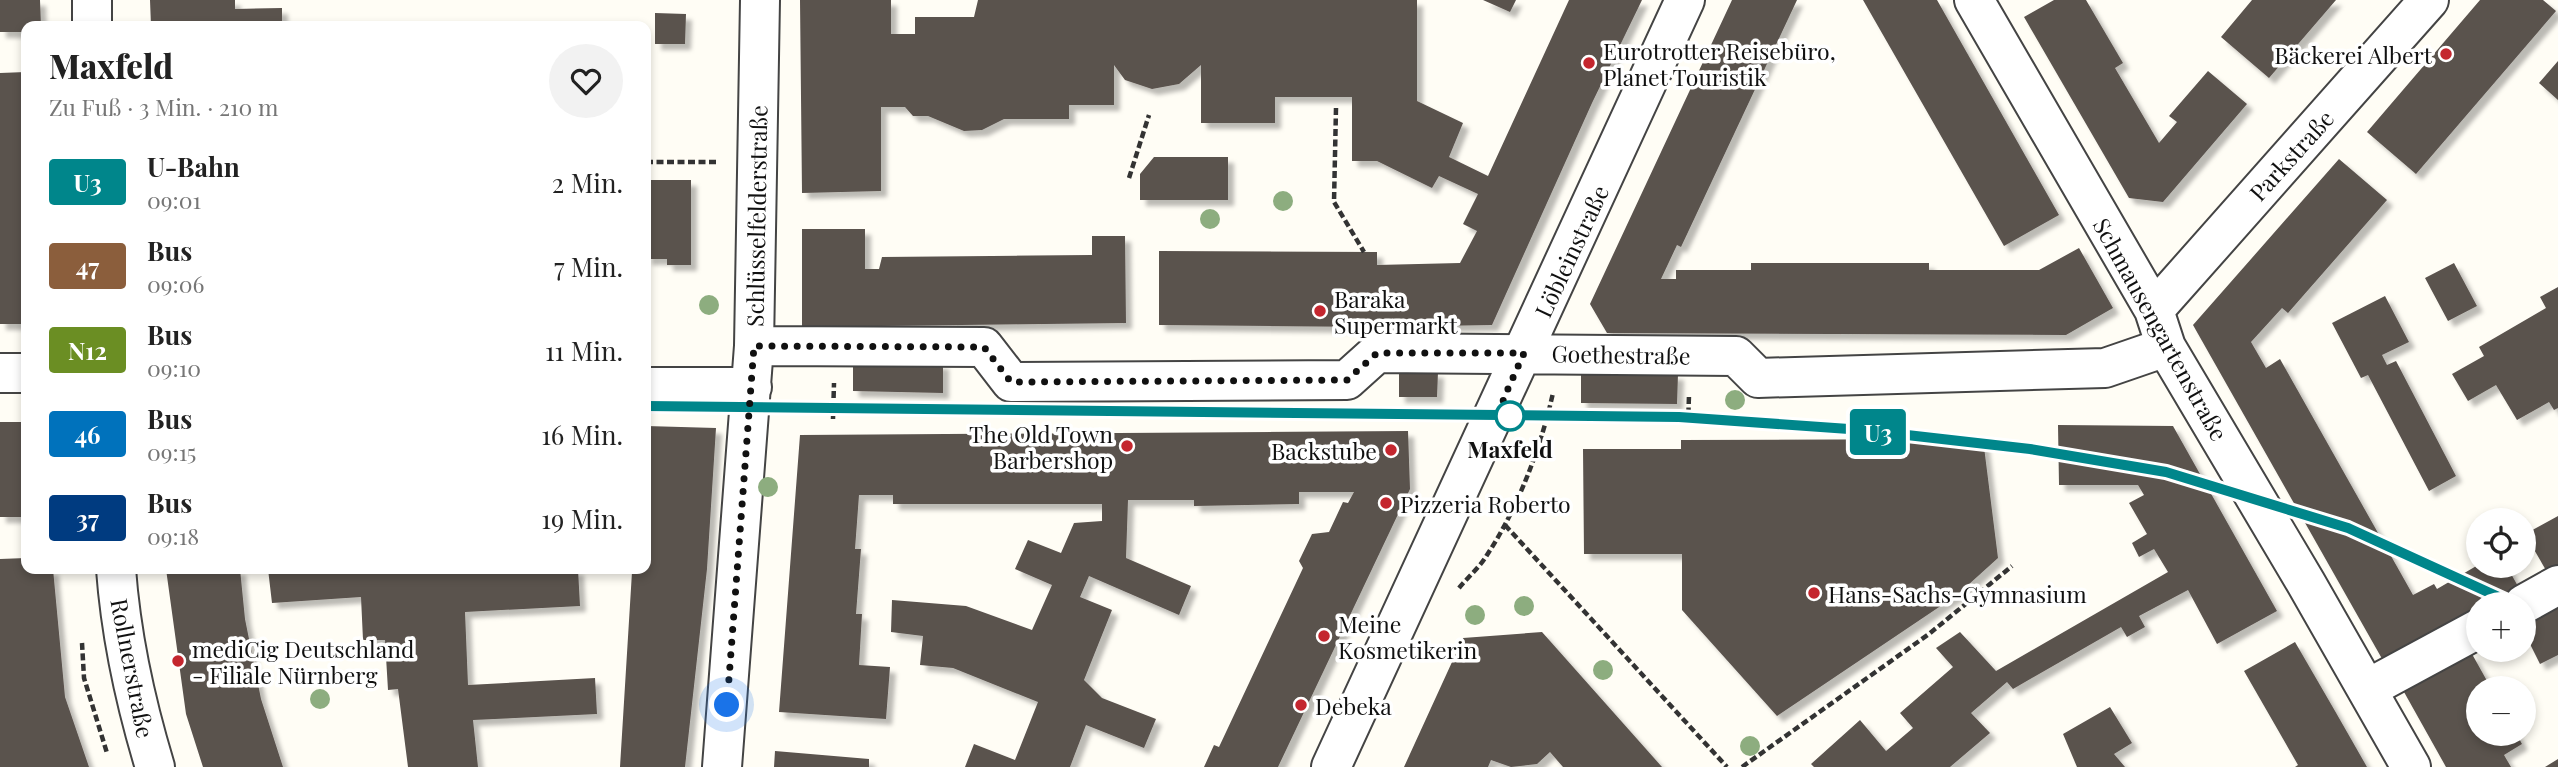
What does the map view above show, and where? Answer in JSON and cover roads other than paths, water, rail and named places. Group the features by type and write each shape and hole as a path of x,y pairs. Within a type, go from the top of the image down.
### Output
{"street":[{"path":"92,0 92,21"},
{"name":"Schlüsselfelderstraße","path":"722,767 752,387 760,0"},
{"name":"Löbleinstraße","path":"1331,767 1685,0"},
{"name":"Schmausengartenstraße","path":"1974,0 2154,310 2166,347 2319,576 2367,689 2411,767"},
{"name":"Parkstraße","path":"2154,310 2429,0"},
{"name":"Goethestraße","path":"754,346 984,347 1011,382 1347,380 1377,353 1736,356 1758,378 2105,368 2166,347"},
{"path":"0,373 21,373"},
{"path":"651,387 752,387"},
{"name":"Rollnerstraße","path":"117,574 128,670 155,767"},
{"path":"2536,597 2558,585"},
{"path":"2367,689 2466,635"}],"metro line":[{"name":"U3","path":"651,406 1679,417 1863,430 2030,449 2166,472 2348,528 2488,592"}],"place":[{"name":"Bäckerei Albert","path":"2446,54"},
{"name":"Eurotrotter Reisebüro, Planet Touristik","path":"1589,63"},
{"name":"Baraka Supermarkt","path":"1320,311"},
{"name":"Maxfeld","path":"1510,416"},
{"name":"The Old Town Barbershop","path":"1127,446"},
{"name":"Backstube","path":"1391,450"},
{"name":"Pizzeria Roberto","path":"1386,503"},
{"name":"Hans-Sachs-Gymnasium","path":"1814,593"},
{"name":"Meine Kosmetikerin","path":"1324,636"},
{"name":"mediCig Deutschland - Filiale Nürnberg","path":"178,661"},
{"name":"Debeka","path":"1301,705"}]}
